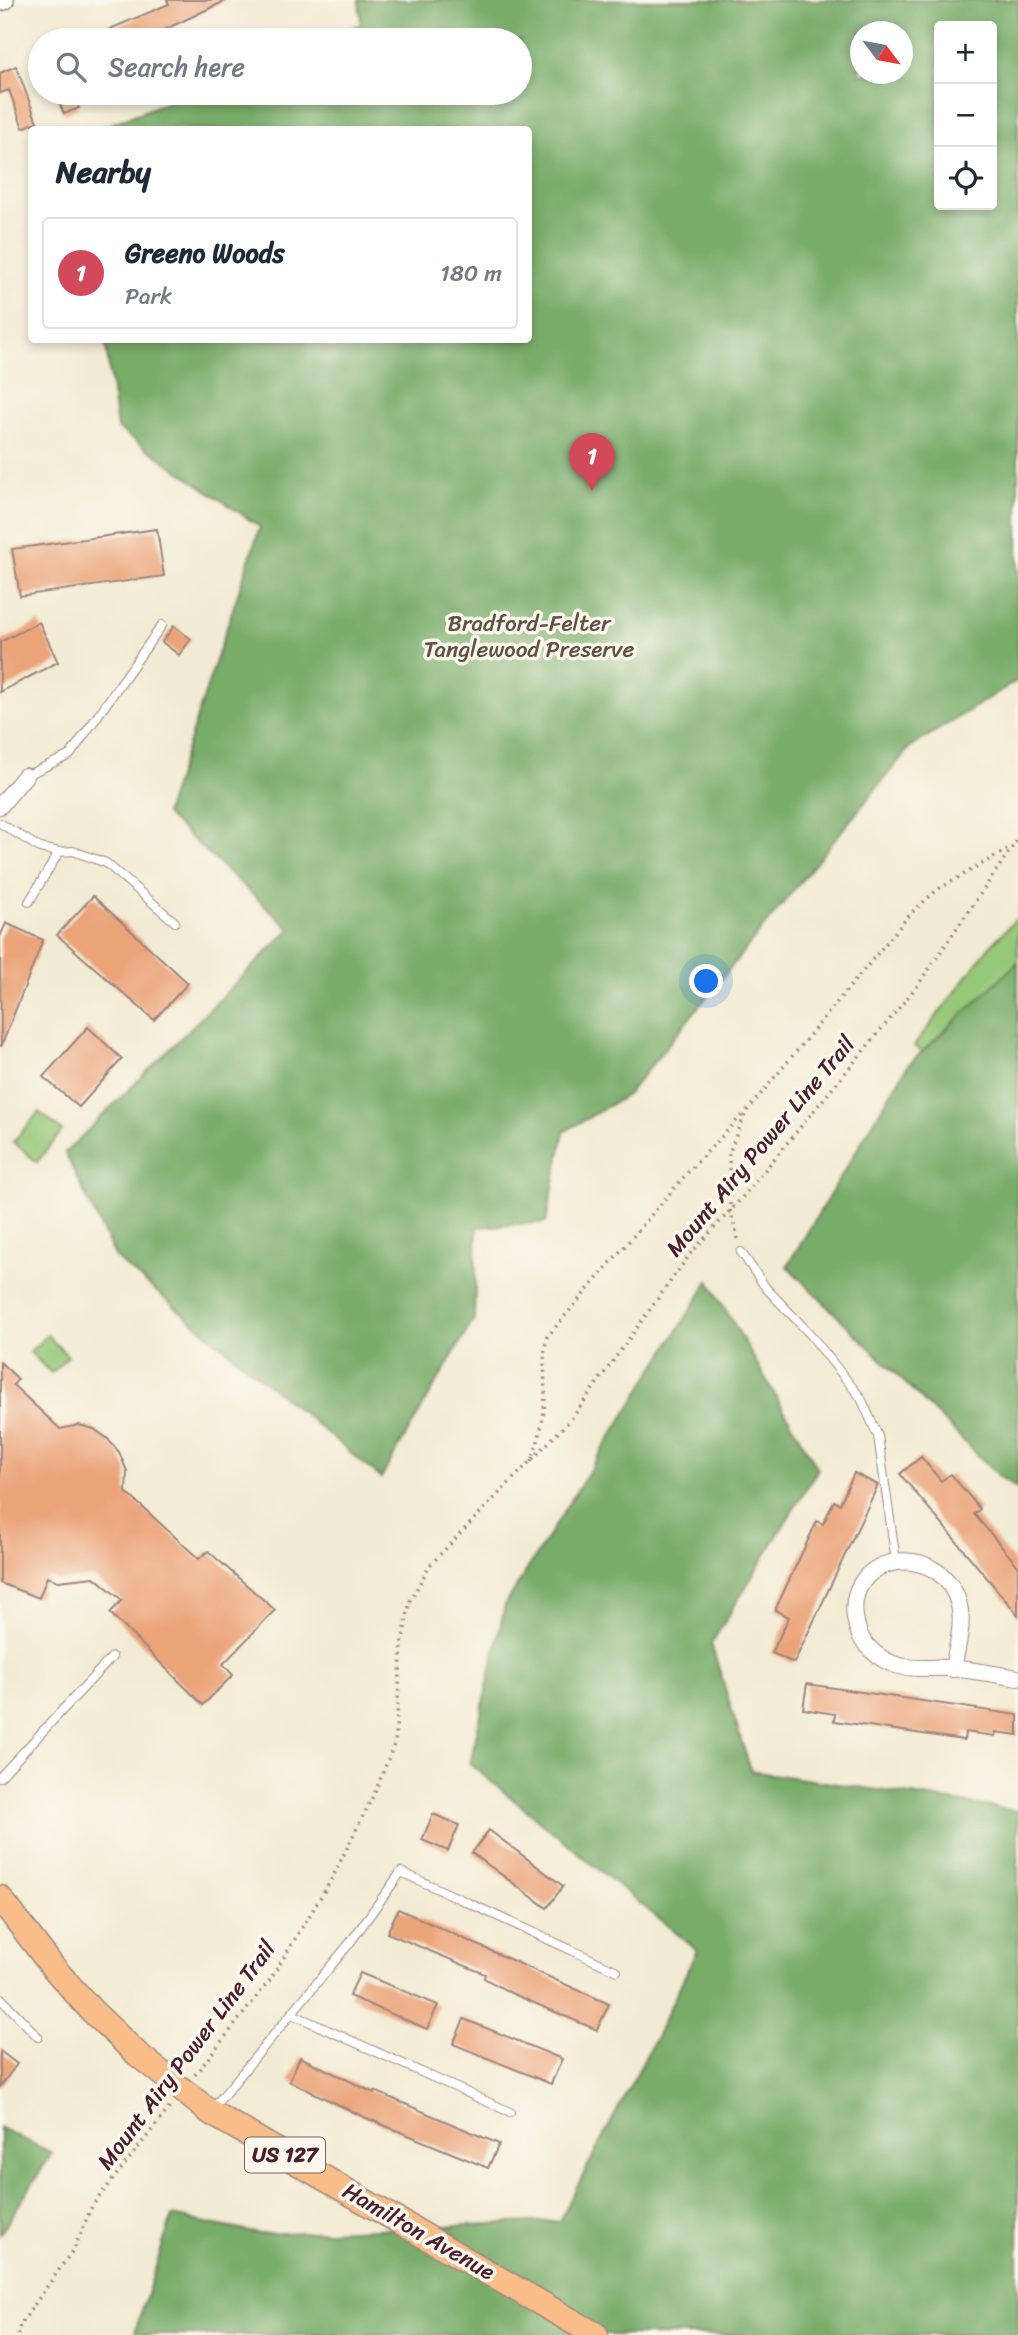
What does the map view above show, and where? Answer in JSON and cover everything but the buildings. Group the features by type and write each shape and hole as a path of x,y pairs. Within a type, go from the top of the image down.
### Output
{"main road":[{"name":"Hamilton Avenue","path":"0,1898 52,1966 92,2011 136,2053 210,2112 596,2335"}],"street":[{"path":"0,806 25,776"},
{"path":"953,1669 960,1613 955,1592 943,1574 921,1563 896,1560 875,1569 856,1588 853,1613 860,1638 876,1654 896,1665 1018,1678"}],"lane":[{"path":"25,776 70,755 162,625"},
{"path":"0,823 40,848 59,852 73,851 106,863 175,922"},
{"path":"29,902 59,852"},
{"path":"741,1252 766,1289 809,1333 862,1398 878,1436 896,1560"},
{"path":"0,1777 112,1657"},
{"path":"210,2112 292,2014 401,1872 617,1971"},
{"path":"0,1997 38,2037"},
{"path":"292,2014 510,2112"}],"path":[{"name":"Mount Airy Power Line Trail","path":"18,2335 20,2325 75,2248 92,2206 270,1980 331,1880 375,1792 395,1742 402,1645 410,1601 430,1565 531,1464 572,1418 690,1254 918,985 1018,839"},
{"name":"Mount Airy Power Line Trail","path":"531,1464 541,1435 545,1396 541,1361 548,1336 689,1171 746,1112 911,914 937,890 1013,846"},
{"path":"741,1252 730,1210 729,1153 746,1112"}],"green space":[{"name":"Bradford-Felter Tanglewood Preserve","path":"359,0 1018,0 1018,680 909,748 627,1095 564,1132 546,1222 477,1227 474,1319 381,1478 116,1258 65,1153 290,929 165,814 260,527 117,428 105,343 532,343 532,126 106,126 159,105 532,105 532,28 351,28 361,24"},
{"path":"1018,917 1018,1123 914,1046 990,946"},
{"path":"1018,962 1018,1489 1000,1477 787,1266 908,1065"},
{"path":"39,1112 62,1131 37,1162 13,1142"},
{"path":"709,1281 818,1469 711,1644 751,1771 1018,1811 1018,2335 134,2335 172,2216 260,2234 559,2221 657,2035 697,1950 470,1764 505,1605"},
{"path":"47,1335 68,1356 51,1373 30,1352"},
{"path":"0,2128 52,2153 0,2234"}],"place":[{"name":"Greeno Woods","path":"592,491"}]}
